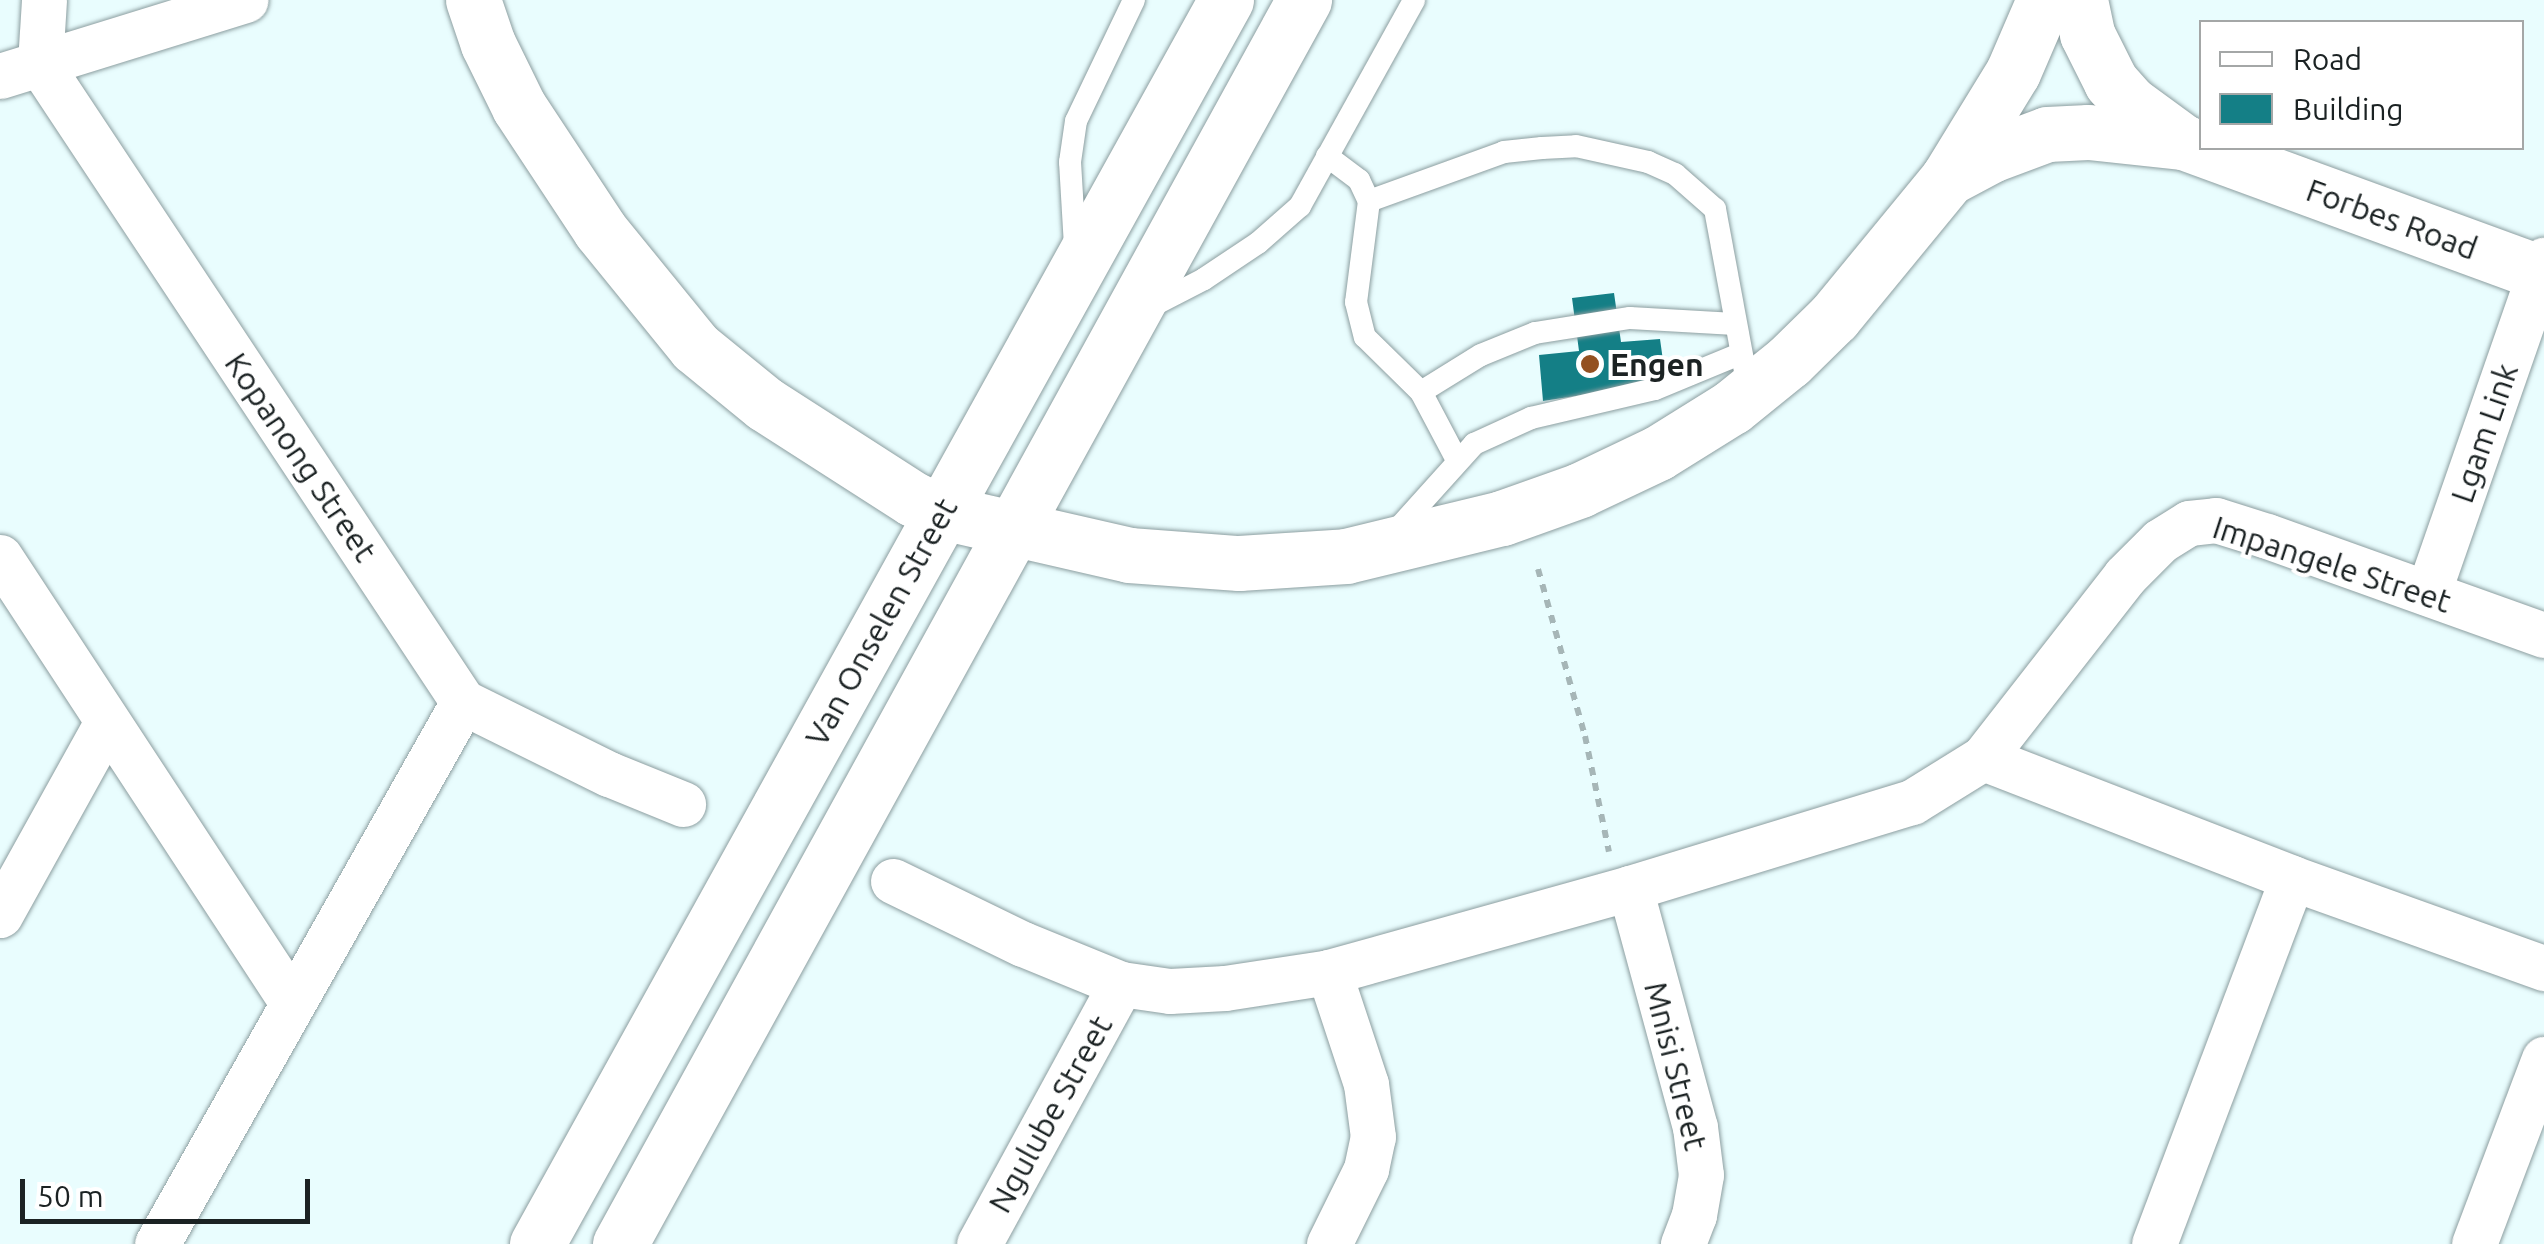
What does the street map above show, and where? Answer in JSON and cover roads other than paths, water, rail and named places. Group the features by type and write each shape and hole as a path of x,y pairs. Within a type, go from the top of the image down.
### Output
{"street":[{"path":"20,70 44,0"},
{"path":"20,70 246,0"},
{"path":"474,0 488,44 529,122 611,244 694,348 727,376 828,447 942,512 1013,530 1181,562 1286,561 1380,550 1502,518 1580,490 1658,453 1745,373 1834,317 1948,178 2013,72 2044,0"},
{"name":"Van Onselen Street","path":"536,1244 1226,0"},
{"path":"620,1244 1013,530 1124,320 1304,0"},
{"name":"Forbes Road","path":"2080,0 2087,34 2111,82 2131,104 2183,142"},
{"name":"Kopanong Street","path":"20,70 463,702"},
{"name":"Forbes Road","path":"1948,178 1992,154 2047,134 2088,132 2183,142 2199,148"},
{"name":"Forbes Road","path":"2206,150 2542,269"},
{"name":"Lgam Link","path":"2428,593 2542,269"},
{"name":"Impangele Street","path":"1983,758 2125,576 2160,541 2189,523 2216,520 2544,636"},
{"path":"0,558 291,1000"},
{"path":"157,1244 291,1000 463,702 609,774 683,804"},
{"path":"0,915 106,724"},
{"path":"893,880 1023,944 1120,984 1170,990 1225,988 1330,972 1624,890 1912,802 1983,758 2292,878 2544,968"},
{"path":"2154,1244 2292,878"},
{"name":"Mnisi Street","path":"1624,890 1696,1127 1701,1175 1694,1215 1682,1244"},
{"path":"1329,1244 1366,1168 1372,1137 1366,1084 1330,972"},
{"name":"Ngulube Street","path":"979,1244 1120,984"},
{"path":"2474,1244 2544,1059"}],"lane":[{"path":"1076,265 1070,162 1076,121 1134,0"},
{"path":"1124,320 1204,279 1258,243 1300,206 1414,0"},
{"path":"1368,201 1504,152 1576,146 1648,162 1675,174 1711,201 1745,373 1531,418 1474,444 1380,550"},
{"path":"1327,156 1360,180 1368,201 1356,302 1365,338 1421,392 1457,460"},
{"path":"1421,392 1481,355 1535,333 1630,318 1735,324"}],"place":[{"name":"Engen","path":"1590,364"}]}
